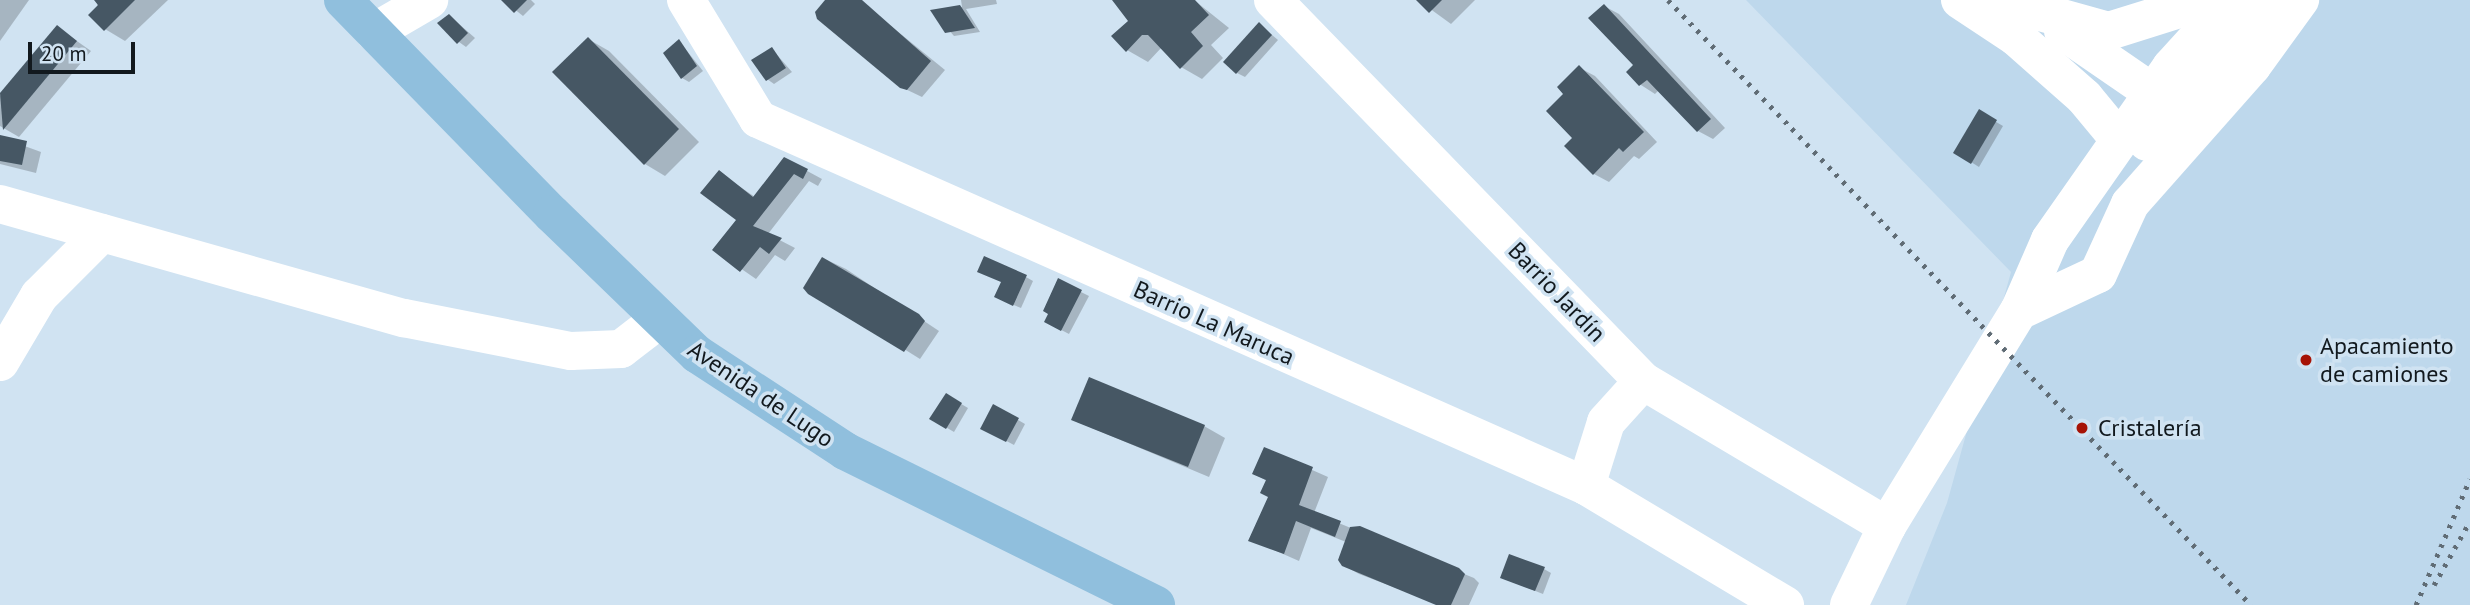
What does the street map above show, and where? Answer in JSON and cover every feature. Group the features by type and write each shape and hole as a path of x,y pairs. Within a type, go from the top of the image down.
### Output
{"main road":[{"name":"Avenida de Lugo","path":"343,0 697,355 845,451 1156,605"}],"street":[{"path":"374,32 429,0"},
{"name":"Barrio La Maruca","path":"686,0 758,119 1586,486 1785,605"},
{"name":"Barrio Jardín","path":"1273,0 1643,381 1887,526"},
{"path":"1960,0 2017,37 2084,97 2153,123"},
{"path":"2009,3 2109,31 2208,0"},
{"path":"2019,311 2098,274 2130,204 2153,123 2232,0"},
{"path":"1849,605 1887,526 2019,311 2050,240 2266,0"},
{"path":"2153,123 2252,66 2300,0"},
{"path":"2009,3 2098,52 2153,123"},
{"path":"0,204 404,318 571,351 621,349 660,319"},
{"path":"0,362 39,296 102,233"},
{"path":"1586,486 1606,422 1643,381"}],"shaded area":[{"path":"1746,0 2470,0 2470,605 1906,605 1947,503 2011,272"}],"building":[{"path":"94,0 135,0 104,31 88,15 98,5"},
{"path":"501,0 527,0 514,13"},
{"path":"825,0 862,0 931,61 907,90 900,88 817,19 815,12"},
{"path":"1112,0 1195,0 1209,15 1191,32 1203,46 1180,69 1148,35 1142,35 1126,52 1111,36 1128,21"},
{"path":"1416,0 1442,0 1429,13"},
{"path":"1604,4 1711,119 1697,132 1647,80 1639,86 1626,72 1633,65 1588,18"},
{"path":"960,5 975,28 945,33 930,10"},
{"path":"449,14 468,33 457,44 437,23"},
{"path":"1259,22 1272,35 1236,74 1223,62"},
{"path":"57,25 77,41 3,130 0,93"},
{"path":"588,37 679,129 644,165 552,72"},
{"path":"679,39 697,66 681,79 663,53"},
{"path":"772,47 786,68 766,81 751,60"},
{"path":"1579,65 1644,132 1623,152 1619,148 1593,175 1564,146 1572,138 1546,111 1563,94 1557,87"},
{"path":"1979,109 1997,120 1971,164 1953,153"},
{"path":"0,135 27,141 22,165 0,161"},
{"path":"784,157 808,169 803,179 794,174 753,226 782,238 769,254 760,247 740,272 712,250 736,220 700,193 719,170 753,197"},
{"path":"984,256 1027,275 1013,306 994,297 1001,282 977,272"},
{"path":"822,257 919,314 925,321 904,352 808,294 803,288"},
{"path":"1058,278 1082,290 1061,331 1044,322 1048,314 1043,311"},
{"path":"1089,377 1205,425 1188,467 1071,420"},
{"path":"946,393 962,403 946,429 929,419"},
{"path":"993,404 1019,418 1006,442 980,429"},
{"path":"1264,447 1313,467 1299,505 1341,521 1335,537 1296,521 1284,554 1248,541 1268,497 1260,493 1266,480 1252,474"},
{"path":"1360,526 1459,568 1465,574 1451,605 1436,605 1342,566 1338,560 1350,527"},
{"path":"1509,554 1545,567 1535,591 1500,578"}],"railway":[{"path":"1668,0 2251,605"},
{"path":"2416,605 2470,479"},
{"path":"2434,585 2470,521"}],"place":[{"name":"Apacamiento de camiones","path":"2306,360"},
{"name":"Cristalería","path":"2082,428"}]}
